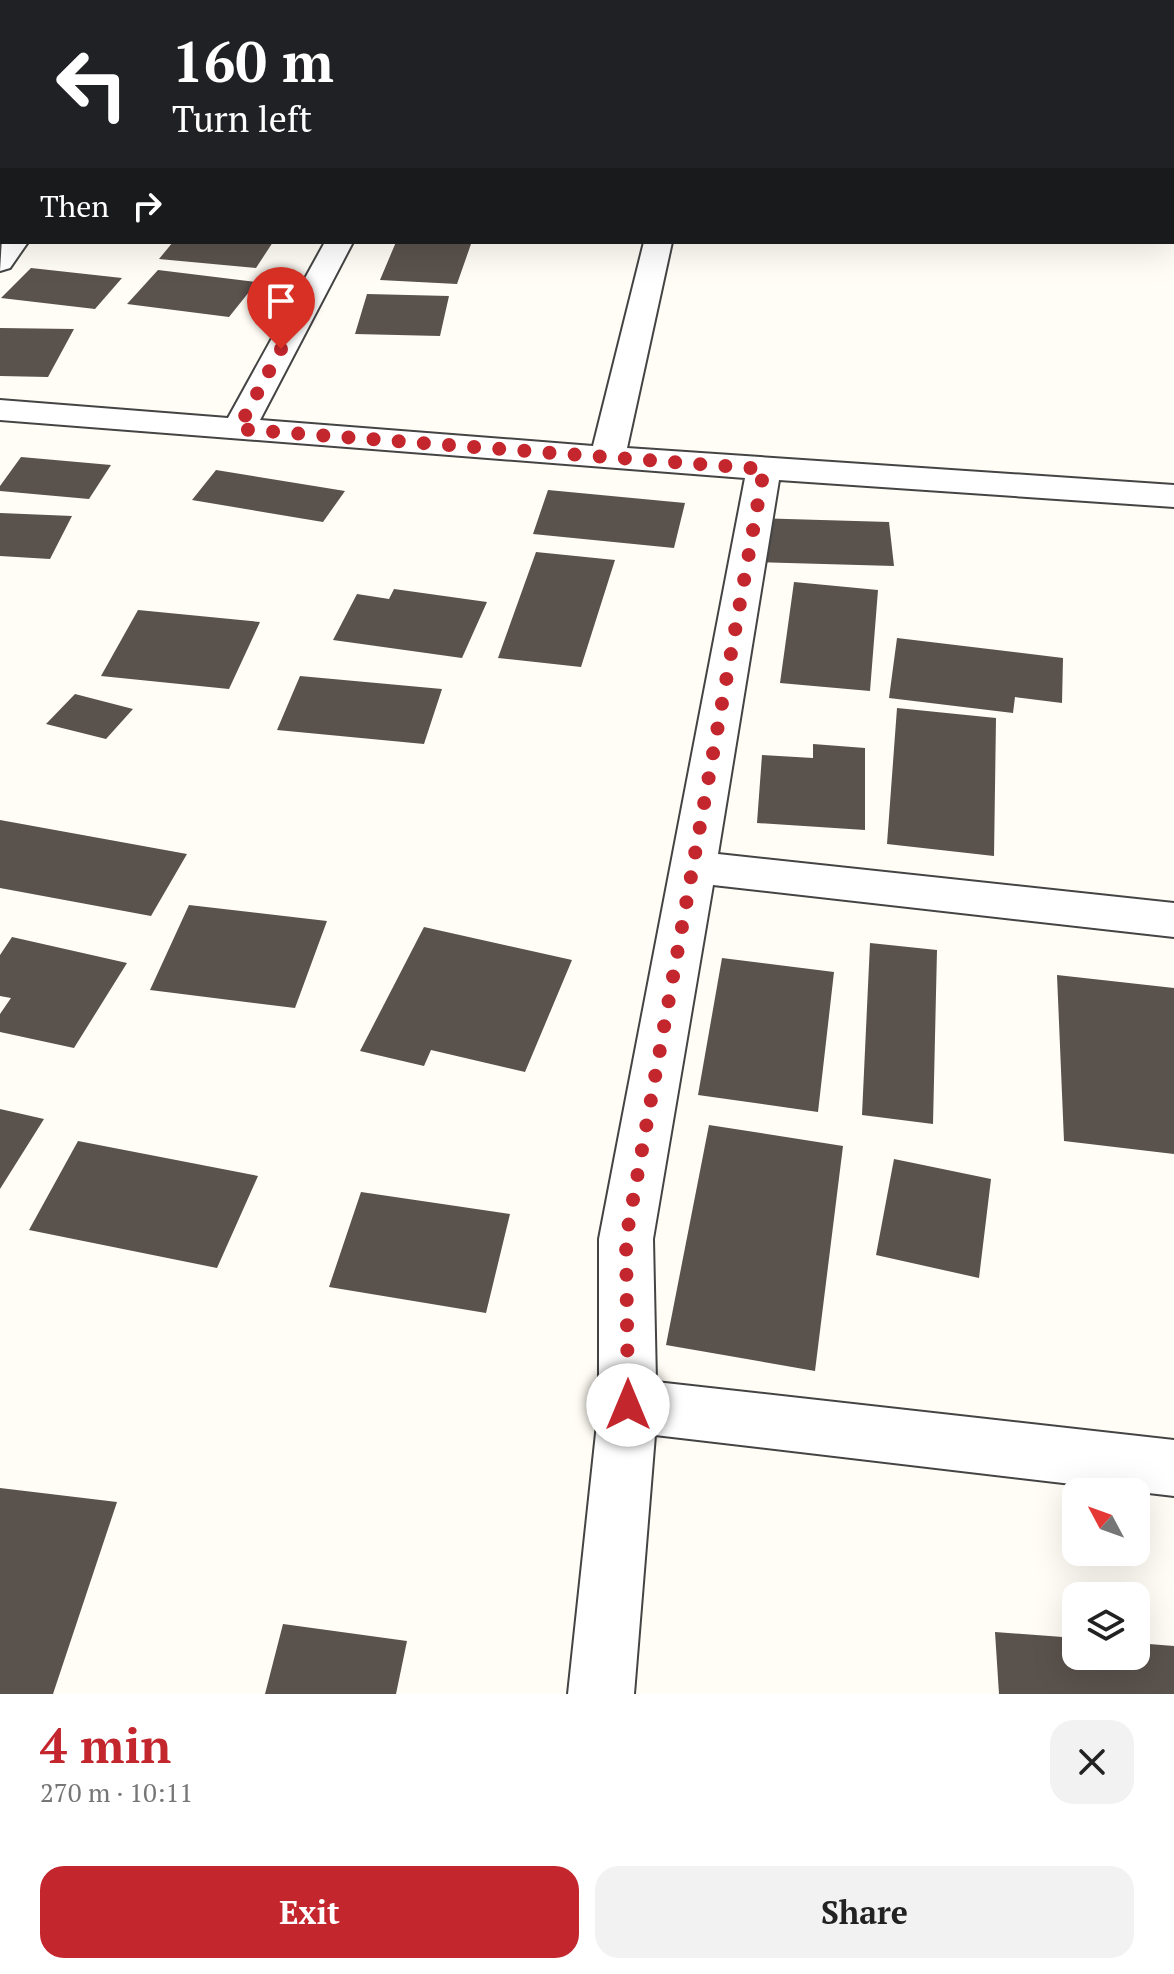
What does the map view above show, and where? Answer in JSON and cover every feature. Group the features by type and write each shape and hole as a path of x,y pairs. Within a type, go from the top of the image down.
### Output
{"street":[{"path":"0,262 13,244"},
{"path":"238,429 338,244"},
{"path":"608,456 658,244"},
{"path":"0,410 764,469 1174,496"},
{"path":"601,1694 628,1405 626,1239 764,469"},
{"path":"694,867 1174,920"},
{"path":"628,1405 1174,1468"}],"building":[{"path":"171,244 272,244 256,268 159,259"},
{"path":"395,244 471,244 457,284 380,280"},
{"path":"31,268 122,278 95,309 1,298"},
{"path":"158,270 257,282 229,317 127,304"},
{"path":"367,294 449,296 440,336 355,334"},
{"path":"0,328 74,329 48,377 0,376"},
{"path":"21,457 111,465 89,499 0,491 0,486"},
{"path":"216,470 345,491 323,522 192,500"},
{"path":"548,490 685,503 674,548 533,534"},
{"path":"0,513 72,516 50,559 0,556"},
{"path":"756,518 889,522 894,566 756,562"},
{"path":"536,552 615,560 581,667 498,658"},
{"path":"794,582 878,590 870,691 780,683"},
{"path":"394,589 487,602 462,658 333,640 357,594 389,599"},
{"path":"138,610 260,622 229,689 101,676"},
{"path":"897,638 1063,658 1062,703 1015,697 1013,713 889,698"},
{"path":"300,676 442,689 424,744 277,730"},
{"path":"75,694 133,709 106,739 46,724"},
{"path":"897,708 996,718 994,856 887,844"},
{"path":"813,744 865,748 865,830 757,823 762,755 813,758"},
{"path":"0,820 187,854 151,916 0,888"},
{"path":"189,905 327,921 295,1008 150,990"},
{"path":"424,927 572,960 525,1072 431,1050 424,1066 360,1051"},
{"path":"12,937 127,963 74,1048 0,1032 0,1014 11,998 0,996 0,955"},
{"path":"870,943 937,950 933,1124 862,1115"},
{"path":"722,958 834,972 818,1112 698,1095"},
{"path":"1057,975 1174,988 1174,1154 1064,1141"},
{"path":"0,1109 44,1119 0,1189"},
{"path":"709,1125 843,1146 815,1371 666,1345"},
{"path":"78,1141 258,1176 217,1268 29,1230"},
{"path":"894,1159 991,1179 979,1278 876,1255"},
{"path":"361,1192 510,1214 486,1313 329,1287"},
{"path":"0,1488 117,1502 53,1694 0,1694"},
{"path":"283,1624 407,1641 396,1694 265,1694"},
{"path":"995,1632 1062,1637 1062,1670 1150,1670 1150,1644 1174,1646 1174,1694 999,1694"}],"route":[{"path":"281,349 238,429 764,469 626,1239 628,1405"}]}
